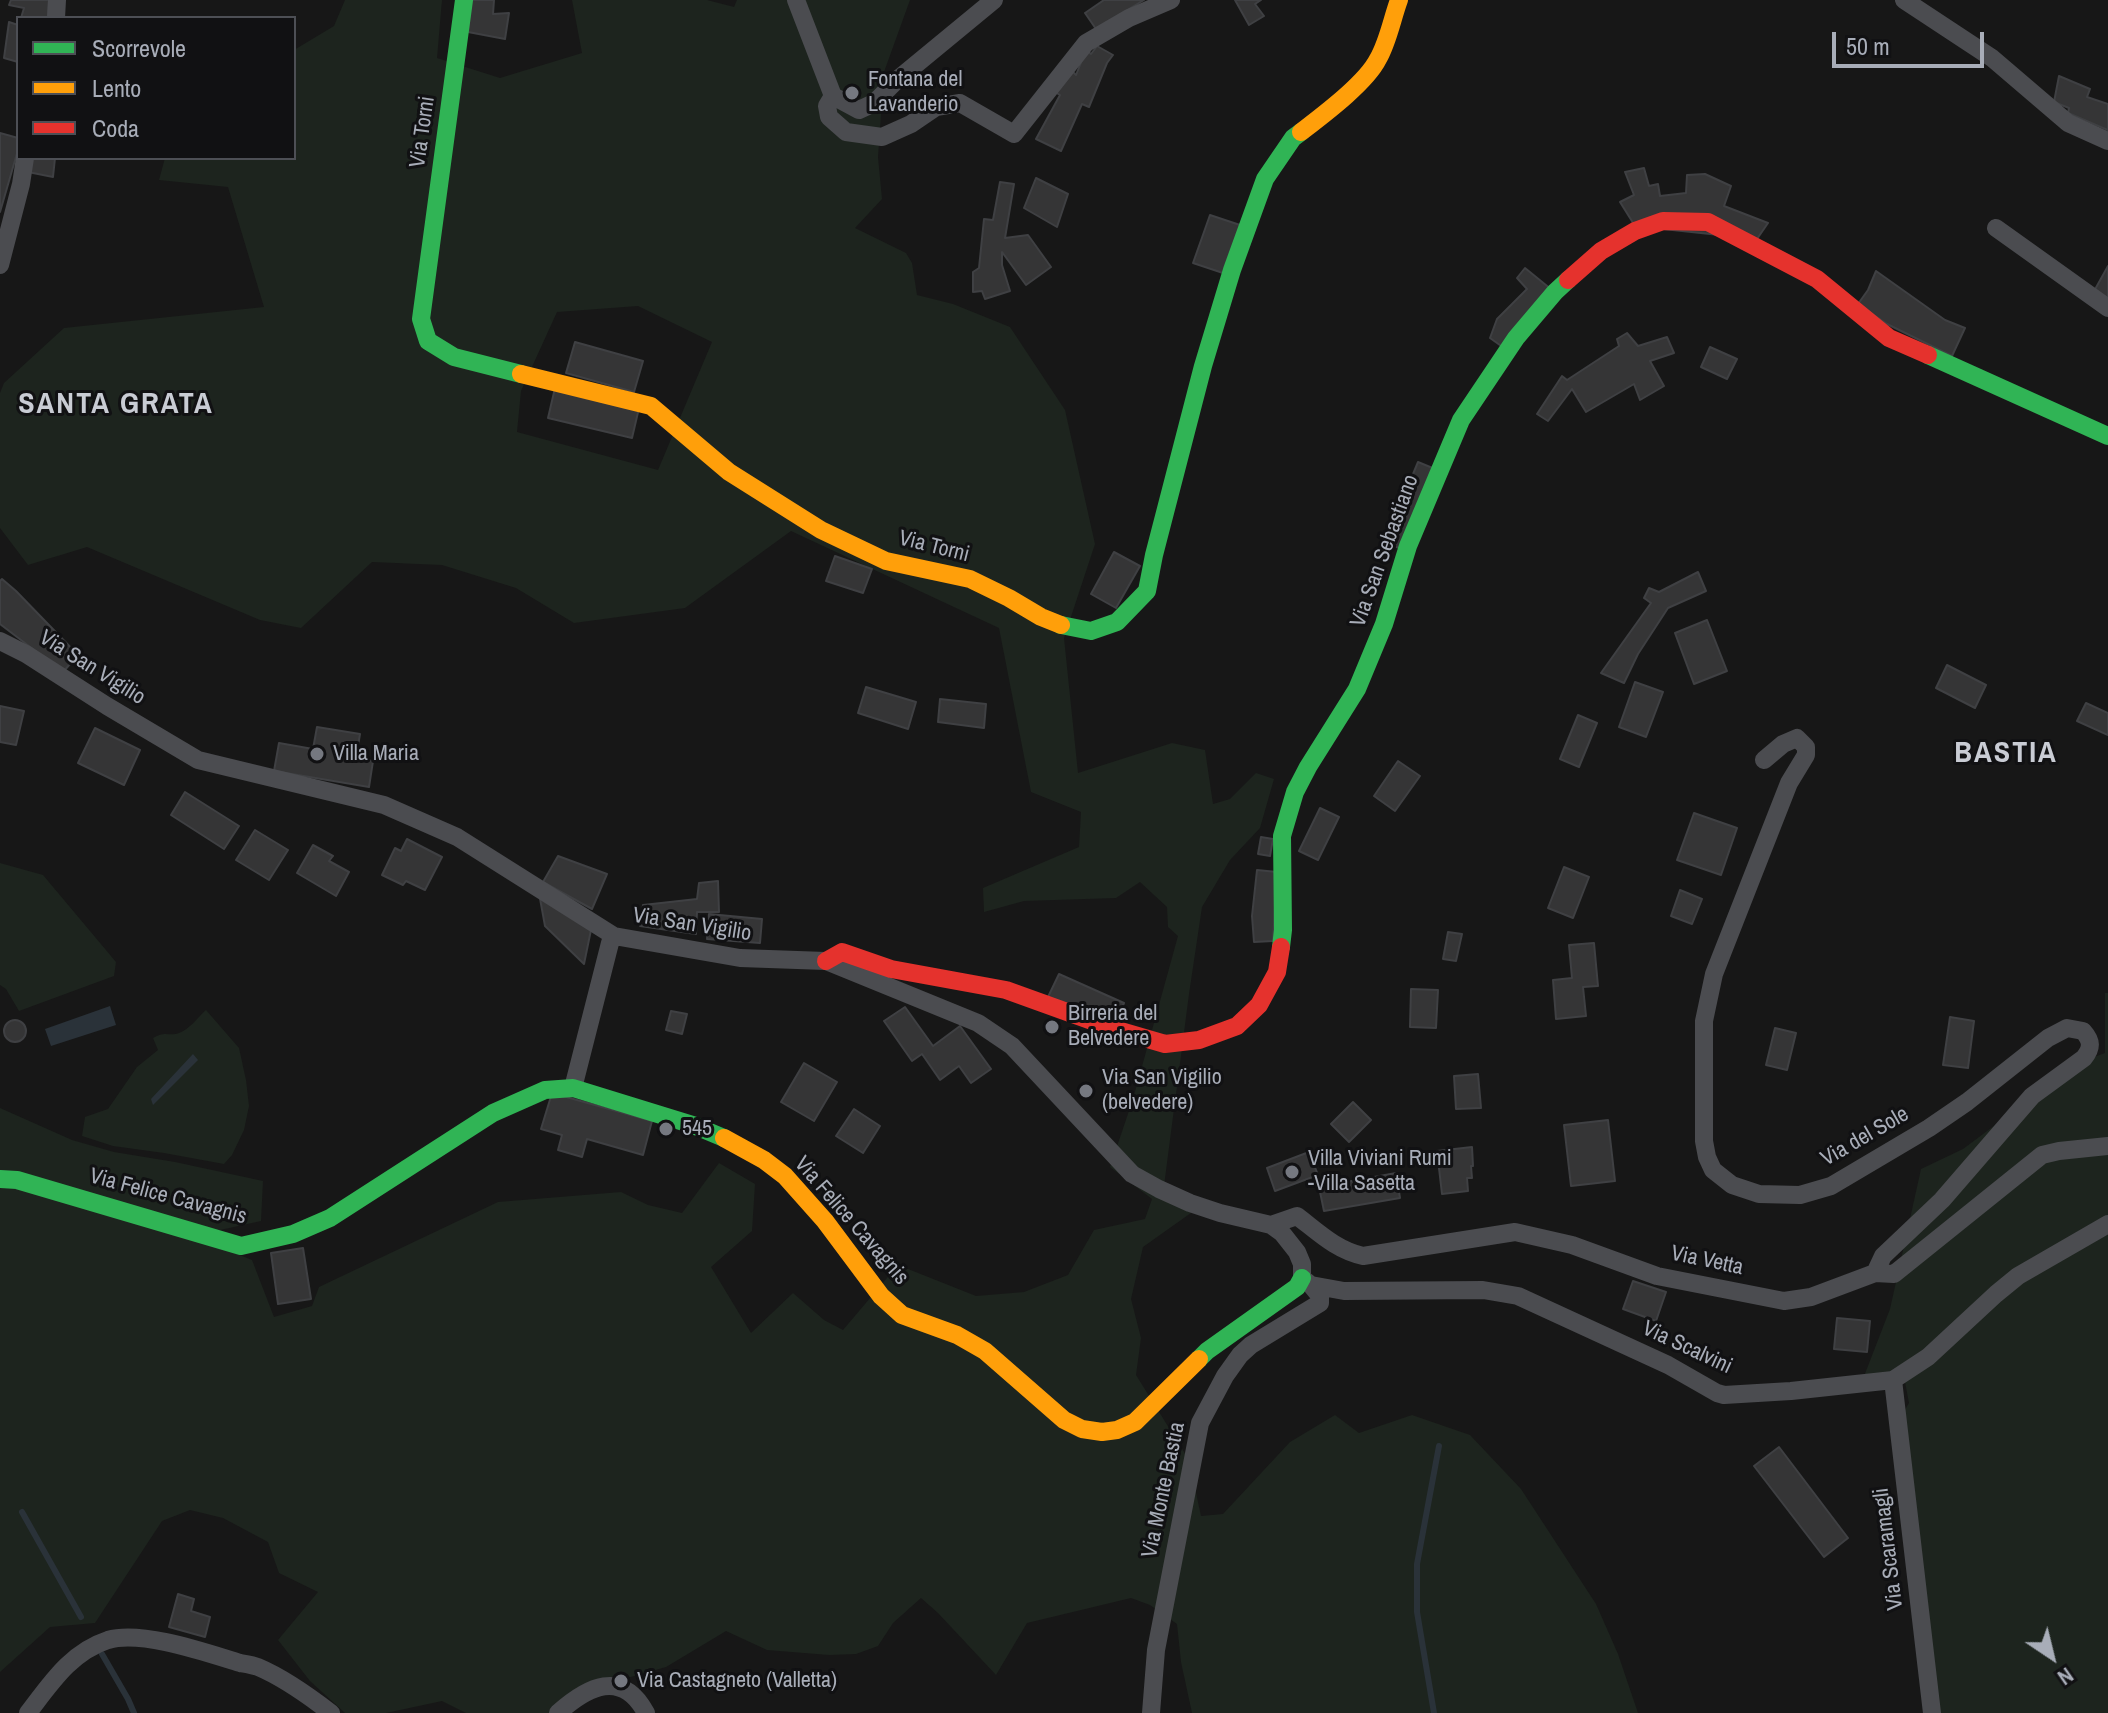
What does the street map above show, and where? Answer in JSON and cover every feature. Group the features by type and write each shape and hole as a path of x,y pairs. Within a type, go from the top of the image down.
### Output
{"street":[{"name":"Via Torni","path":"464,0 421,319 428,341 454,357 651,406 729,472 821,530 886,561 970,579 1041,617 1065,627 1091,631 1117,622 1147,591 1203,366 1232,270 1265,179 1293,138 1329,110 1378,60 1399,0"},
{"path":"796,0 833,96 859,110 874,103 897,80 994,0"},
{"path":"833,96 827,106 829,117 846,132 882,137 911,124 936,107 960,103 1014,134 1086,43 1129,18 1171,0"},
{"path":"1904,0 1992,58 2068,123 2108,141"},
{"path":"0,265 25,160"},
{"name":"Via San Sebastiano","path":"826,961 842,952 891,969 1006,990 1165,1044 1199,1040 1237,1026 1259,1005 1277,972 1283,930 1282,836 1295,792 1357,689 1384,624 1408,546 1461,420 1516,338 1555,292 1601,251 1635,231 1663,221 1708,222 1817,279 1889,338 2108,436"},
{"path":"1996,228 2108,308"},
{"name":"Via San Vigilio","path":"0,641 198,760 384,805 457,837 614,936 740,958 826,961 978,1023 1012,1046 1132,1174 1190,1203 1271,1225"},
{"name":"Via del Sole","path":"1764,760 1792,739 1797,738 1806,747 1806,755 1789,783 1714,974 1704,1021 1704,1141 1713,1170 1732,1185 1759,1194 1800,1195 1831,1186 1929,1128 2048,1038 2067,1028 2075,1029 2083,1031 2091,1044 2084,1058 2032,1096 1942,1200 1883,1256 1875,1273"},
{"path":"573,1088 614,936"},
{"name":"Via Felice Cavagnis","path":"0,1179 17,1180 241,1246 274,1240 322,1223 493,1113 545,1090 573,1088 693,1125 727,1139 764,1160 785,1176 825,1221 881,1296 902,1315 957,1335 985,1351 1064,1420 1082,1429 1102,1432 1117,1430 1135,1422 1207,1351 1307,1282"},
{"name":"Via Vetta","path":"1271,1225 1297,1216 1337,1247 1363,1256 1515,1232 1572,1245 1657,1276 1784,1301 1811,1297 1875,1273 1894,1274 2042,1155 2108,1146"},
{"name":"Via Scalvini","path":"1307,1282 1344,1291 1483,1290 1518,1296 1668,1365 1717,1393 1791,1391 1893,1380 1928,1357 2018,1276 2108,1224"},
{"path":"1271,1225 1297,1252 1307,1282"},
{"name":"Via Monte Bastia","path":"1151,1713 1156,1650 1200,1423 1240,1355 1320,1303 1320,1296 1307,1282"},
{"name":"Via Scaramagli","path":"1893,1380 1932,1713"},
{"path":"28,1713 78,1655 110,1640 134,1637 257,1667 306,1693 331,1713"},
{"path":"558,1713 592,1688 612,1685 628,1691 646,1713"}],"shaded area":[{"path":"345,0 442,0 437,58 500,78 582,53 572,0 707,0 734,7 737,0 910,0 884,72 878,157 882,199 855,228 906,253 912,263 917,295 953,304 1010,327 1065,410 1095,544 1064,638 1078,773 1172,743 1205,750 1213,804 1230,799 1256,773 1274,779 1260,828 1230,860 1202,907 1164,1186 1205,1203 1143,1247 1131,1299 1141,1338 1136,1375 1189,1460 1201,1516 1223,1514 1290,1442 1335,1415 1359,1433 1412,1415 1470,1435 1521,1489 1596,1604 1618,1654 1638,1713 1192,1713 1177,1624 1150,1605 1131,1598 1027,1623 996,1675 921,1598 893,1623 878,1646 856,1654 767,1650 726,1631 666,1667 613,1682 549,1713 466,1713 442,1701 386,1713 345,1713 310,1681 278,1640 318,1592 279,1573 268,1542 223,1518 190,1510 162,1521 95,1623 50,1627 0,1672 0,1108 72,1140 114,1152 263,1181 261,1221 193,1236 252,1260 274,1317 312,1306 319,1287 498,1202 621,1192 648,1205 682,1213 719,1163 755,1184 752,1231 711,1267 751,1333 793,1293 824,1320 843,1330 898,1265 976,1296 1024,1292 1068,1275 1094,1230 1145,1219 1152,1199 1110,1167 1133,1099 1178,936 1168,927 1167,907 1140,882 1116,898 1024,901 984,912 983,888 1079,847 1081,812 1031,792 999,628 791,531 685,608 574,623 516,588 442,565 372,562 301,628 260,620 87,547 28,565 0,528 0,393 4,383 64,328 264,307 228,187 159,180 164,160 296,160 296,49 334,26","holes":["638,306 712,342 658,470 517,432 521,391 557,312"]},
{"path":"0,863 43,875 116,962 114,976 19,1011 6,989 0,985"},
{"path":"2105,993 2108,993 2108,1713 1935,1713 1900,1418 1909,1403 1905,1382 1861,1384 1890,1309 1921,1169 1963,1149 2078,1063 2105,1053"},
{"path":"110,1006 116,1025 51,1046 45,1029"},
{"path":"206,1010 239,1048 246,1080 249,1106 244,1130 224,1164 113,1146 82,1136 85,1117 108,1109 137,1067 158,1050 153,1038 183,1031"},
{"path":"193,1054 198,1060 153,1105 151,1099"}],"building":[{"path":"11,0 49,0 48,16 22,16 24,8 9,5"},
{"path":"471,0 494,0 493,14 509,13 505,39 468,32"},
{"path":"1104,0 1144,0 1096,29 1085,13"},
{"path":"1235,0 1261,0 1255,4 1264,16 1249,25"},
{"path":"9,22 16,24 16,61 4,58"},
{"path":"1097,46 1113,55 1089,107 1082,104 1061,151 1036,139 1060,95 1053,91 1072,71 1076,75 1086,50 1091,54"},
{"path":"2059,76 2090,89 2087,97 2108,104 2108,130 2068,113 2069,108 2054,102"},
{"path":"0,133 16,137 16,157 0,212"},
{"path":"31,160 55,160 53,177 28,172"},
{"path":"1644,168 1649,186 1658,184 1660,196 1686,193 1687,175 1705,174 1731,186 1724,206 1768,223 1757,239 1635,226 1620,202 1634,195 1625,172"},
{"path":"1036,178 1068,194 1057,227 1024,208"},
{"path":"1000,182 1014,184 1005,238 1028,235 1051,267 1026,285 1002,252 1002,265 1010,291 985,299 982,291 973,292 973,272 979,268 984,219 993,220"},
{"path":"1210,215 1243,226 1226,274 1193,263"},
{"path":"2108,266 2108,302 2093,293"},
{"path":"1525,268 1552,290 1504,348 1490,338 1497,319 1527,289 1517,278"},
{"path":"1876,271 1945,320 1965,328 1952,356 1887,324 1858,304"},
{"path":"1627,333 1638,346 1667,337 1674,353 1650,361 1664,386 1640,400 1634,384 1586,412 1572,389 1548,421 1537,414 1562,376 1567,380 1619,346 1617,339"},
{"path":"575,342 643,361 634,392 566,373"},
{"path":"1710,347 1737,359 1727,379 1701,367"},
{"path":"555,388 639,408 632,438 548,418"},
{"path":"1418,462 1435,469 1402,549 1388,544"},
{"path":"1114,552 1140,566 1116,608 1091,594"},
{"path":"835,556 872,569 863,593 826,581"},
{"path":"1698,572 1706,591 1668,608 1638,654 1624,683 1601,673 1651,603 1644,598 1649,588 1659,592"},
{"path":"2,579 78,655 63,672 0,624"},
{"path":"1707,620 1727,671 1694,684 1675,633"},
{"path":"1947,665 1986,685 1975,708 1936,688"},
{"path":"1635,682 1663,692 1646,737 1619,727"},
{"path":"866,687 916,702 908,729 858,713"},
{"path":"940,699 986,704 984,728 938,722"},
{"path":"2086,703 2108,713 2108,735 2077,721"},
{"path":"0,706 24,711 16,745 0,742"},
{"path":"1578,715 1597,723 1579,767 1560,759"},
{"name":"Villa Maria","path":"317,727 360,734 356,758 373,761 369,787 274,771 279,743 313,749"},
{"path":"95,728 140,750 124,785 78,763"},
{"path":"1398,761 1420,776 1395,811 1374,796"},
{"path":"185,792 239,826 224,849 171,815"},
{"path":"1320,808 1339,817 1318,860 1299,851"},
{"path":"1694,813 1737,828 1721,875 1677,860"},
{"path":"255,830 288,850 269,880 236,860"},
{"path":"1261,837 1273,839 1270,856 1258,854"},
{"path":"407,839 442,857 425,890 406,881 403,885 382,875 395,848 401,851"},
{"path":"313,845 333,856 329,861 349,872 336,896 297,873"},
{"path":"558,856 607,874 592,909 543,882"},
{"path":"1564,867 1589,877 1573,918 1548,908"},
{"path":"1257,870 1277,872 1273,941 1254,942 1252,916"},
{"path":"718,881 719,912 697,912 696,934 640,926 643,905 697,899 699,883"},
{"path":"1680,890 1702,899 1692,924 1671,916"},
{"path":"539,893 592,925 584,964 545,926"},
{"path":"709,914 762,919 760,943 707,939"},
{"path":"1448,932 1462,934 1456,961 1443,959"},
{"path":"1594,943 1598,986 1583,987 1586,1016 1556,1019 1553,980 1572,978 1569,945"},
{"path":"1059,974 1124,1003 1114,1026 1048,997"},
{"path":"1411,989 1438,990 1436,1028 1410,1027"},
{"path":"905,1007 933,1046 960,1026 991,1069 971,1083 959,1066 940,1080 922,1054 912,1061 884,1021"},
{"path":"671,1011 687,1014 682,1034 666,1030"},
{"path":"1950,1017 1974,1021 1968,1068 1943,1065"},
{"path":"15,1020 23,1023 26,1031 23,1039 15,1042 7,1039 4,1031 7,1023"},
{"path":"1775,1028 1796,1033 1787,1070 1766,1065"},
{"path":"804,1063 837,1082 814,1121 781,1102"},
{"path":"1478,1074 1481,1108 1456,1109 1454,1076"},
{"path":"552,1093 652,1121 643,1155 587,1139 582,1157 558,1150 562,1135 541,1129"},
{"path":"1353,1102 1371,1120 1349,1142 1331,1124"},
{"path":"854,1109 880,1126 863,1153 836,1136"},
{"path":"1608,1120 1615,1181 1571,1186 1564,1125"},
{"path":"1472,1147 1472,1178 1467,1178 1468,1191 1442,1194 1437,1151"},
{"name":"Villa Viviani Rumi -Villa Sasetta","path":"1309,1152 1318,1175 1275,1191 1267,1168"},
{"path":"1396,1173 1400,1198 1324,1211 1319,1187"},
{"path":"303,1248 311,1299 278,1304 271,1253"},
{"path":"1633,1281 1666,1292 1656,1321 1623,1309"},
{"path":"1837,1318 1870,1321 1867,1352 1834,1349"},
{"path":"1779,1447 1848,1538 1824,1557 1754,1466"},
{"path":"178,1594 194,1599 191,1611 210,1617 205,1637 169,1627"}],"waterway":[{"path":"1434,1713 1417,1612 1417,1564 1439,1446"},
{"path":"22,1512 81,1617"},
{"path":"102,1654 134,1713"}],"traffic: fast":[{"path":"464,0 421,319 428,341 454,357 521,374"},
{"path":"1061,625 1091,631 1117,622 1147,591 1203,366 1232,270 1265,179 1293,138 1301,132"},
{"path":"1281,947 1282,836 1295,792 1357,689 1384,624 1408,546 1461,420 1516,338 1568,280"},
{"path":"1928,355 2108,436"},
{"path":"0,1179 17,1180 241,1246 293,1234 330,1218 493,1113 545,1090 573,1088 693,1125 724,1138"},
{"path":"1199,1359 1297,1287 1302,1278"}],"traffic: slow":[{"path":"1301,132 1343,98 1372,68 1385,45 1399,0"},
{"path":"521,374 651,406 729,472 821,530 886,561 970,579 1061,625"},
{"path":"724,1138 764,1160 785,1176 825,1221 881,1296 902,1315 957,1335 985,1351 1064,1420 1082,1429 1102,1432 1117,1430 1135,1422 1199,1359"}],"traffic: jam":[{"path":"1568,280 1601,251 1635,231 1663,221 1708,222 1817,279 1889,338 1928,355"},
{"path":"826,961 842,952 891,969 1006,990 1165,1044 1199,1040 1237,1026 1259,1005 1277,972 1281,947"}],"place":[{"name":"Fontana del Lavanderio","path":"852,93"},
{"name":"Villa Maria","path":"317,754"},
{"name":"Birreria del Belvedere","path":"1052,1027"},
{"name":"Via San Vigilio (belvedere)","path":"1086,1091"},
{"name":"545","path":"666,1129"},
{"name":"Villa Viviani Rumi -Villa Sasetta","path":"1292,1172"},
{"name":"Via Castagneto (Valletta)","path":"621,1681"}],"district":[{"name":"SANTA GRATA","path":"116,405"},
{"name":"BASTIA","path":"2006,754"}]}
